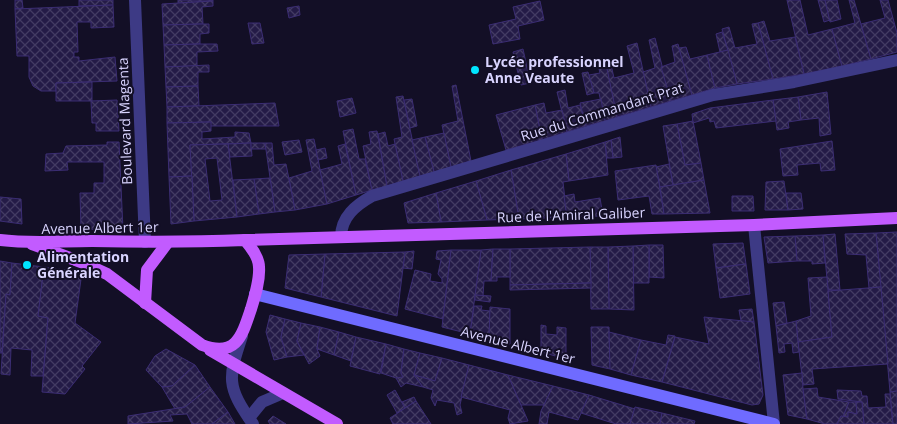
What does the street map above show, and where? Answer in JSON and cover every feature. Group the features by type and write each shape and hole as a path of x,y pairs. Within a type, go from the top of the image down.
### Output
{"main road":[{"name":"Rue de l'Amiral Galiber","path":"246,240 754,225 897,218"},
{"name":"Avenue Albert 1er","path":"0,240 32,244 168,242"},
{"path":"202,345 220,350 231,346 242,336 255,294 260,266 255,253 246,240 168,242 148,270 145,303 202,345 337,424"},
{"name":"Avenue Albert 1er","path":"32,244 108,274 145,303"}],"street":[{"name":"Boulevard Magenta","path":"135,0 145,242"},
{"name":"Rue du Commandant Prat","path":"341,237 341,227 350,213 372,196 713,95 794,82 897,60"},
{"path":"754,225 774,424"},
{"name":"Avenue Albert 1er","path":"255,294 774,424"},
{"path":"242,336 233,363 231,383 250,421"},
{"path":"250,421 262,402 283,393"}],"building":[{"path":"15,0 22,0 23,8 15,9"},
{"path":"79,0 113,0 113,5 79,6"},
{"path":"178,0 213,0 213,1 178,3"},
{"path":"787,0 800,0 808,35 832,29 842,66 804,74"},
{"path":"818,0 825,0 830,20 824,22"},
{"path":"825,0 837,0 841,19 830,22"},
{"path":"849,0 854,0 871,59 842,66 832,29 855,23"},
{"path":"880,0 888,0 897,33 897,52 871,59 861,24 885,18"},
{"path":"213,1 213,6 202,7 203,24 163,25 162,4"},
{"path":"540,1 544,20 518,26 520,39 493,44 489,25 516,19 513,7"},
{"path":"113,5 114,27 91,28 91,22 77,22 78,52 74,52 74,57 79,57 79,61 115,57 117,81 56,83 56,91 41,91 33,86 29,77 29,56 17,56 15,9"},
{"path":"299,6 300,15 289,18 287,8"},
{"path":"764,21 770,41 795,37 804,74 773,79 758,23"},
{"path":"248,23 260,23 264,43 252,44"},
{"path":"758,23 773,79 737,84 722,29 729,27 735,48 757,44 752,24"},
{"path":"209,24 209,33 200,34 200,44 164,45 163,25"},
{"path":"722,32 728,50 720,52 716,34"},
{"path":"655,38 671,101 651,107 643,72 655,68 649,40"},
{"path":"637,43 651,107 617,117 605,61 610,60 614,78 634,73 627,46"},
{"path":"217,44 218,51 197,52 197,66 165,67 164,45"},
{"path":"678,44 692,95 671,101 661,67 675,62 672,46"},
{"path":"686,47 690,59 707,55 715,88 692,95 679,48"},
{"path":"523,49 525,58 515,61 513,52"},
{"path":"728,50 737,84 715,88 707,55"},
{"path":"525,58 530,83 521,85 515,61"},
{"path":"606,64 617,117 605,121 599,93 594,93 589,75 600,73 598,65"},
{"path":"209,65 209,72 198,72 198,86 166,87 165,67"},
{"path":"588,72 594,93 587,95 582,73"},
{"path":"92,82 92,101 56,101 56,83"},
{"path":"456,85 471,161 451,167 442,125 458,121 452,86"},
{"path":"198,86 199,106 167,107 166,87"},
{"path":"565,90 568,108 580,105 586,126 567,132 557,92"},
{"path":"827,92 831,134 820,136 819,118 801,120 798,97"},
{"path":"403,96 420,176 403,181 394,139 402,137 396,97"},
{"path":"798,97 801,120 788,122 789,128 777,130 773,100"},
{"path":"352,98 356,113 340,117 337,101"},
{"path":"412,99 417,126 410,128 404,100"},
{"path":"601,99 605,121 586,126 580,103"},
{"path":"117,100 119,131 96,131 96,123 92,123 91,101"},
{"path":"773,100 776,121 716,128 714,121 710,122 709,118 693,123 692,114 710,108"},
{"path":"275,103 279,126 210,126 211,122 167,123 167,107"},
{"path":"544,103 546,113 562,110 567,132 542,140 535,105"},
{"path":"535,105 542,140 506,150 496,115"},
{"path":"693,121 701,163 685,165 677,124"},
{"path":"211,122 211,131 202,132 202,139 235,137 235,132 249,133 251,143 190,145 192,176 169,177 167,123"},
{"path":"677,124 685,165 701,163 704,180 673,185 663,126"},
{"path":"353,129 359,159 365,159 372,190 356,195 343,131"},
{"path":"377,131 387,186 372,190 363,146 371,144 369,132"},
{"path":"385,132 388,146 395,144 403,181 387,186 378,134"},
{"path":"444,133 451,167 434,172 425,137"},
{"path":"425,137 434,172 420,176 412,140"},
{"path":"620,137 622,157 613,158 611,140"},
{"path":"314,139 327,204 295,210 289,178 312,171 306,140"},
{"path":"299,140 302,152 285,155 282,142"},
{"path":"611,140 613,158 607,158 605,142"},
{"path":"832,141 835,170 821,171 820,163 797,165 798,175 783,176 780,149"},
{"path":"107,142 119,142 123,230 81,229 80,193 94,193 94,183 104,183 104,162 67,162 68,170 45,171 46,154 63,153 66,146 107,145"},
{"path":"605,142 608,175 569,181 566,154"},
{"path":"251,143 252,156 230,157 228,144"},
{"path":"251,143 265,143 266,149 251,149"},
{"path":"265,143 272,143 274,165 286,164 295,210 275,212"},
{"path":"228,144 237,217 194,221 190,145","holes":["217,158 222,200 210,201 205,159"]},
{"path":"345,144 356,195 327,204 320,170 342,164 338,146"},
{"path":"325,148 327,158 318,160 316,150"},
{"path":"566,154 569,181 563,182 567,217 519,219 511,170"},
{"path":"669,164 673,185 660,187 656,167"},
{"path":"656,165 664,214 652,214 649,196 618,200 615,171"},
{"path":"511,170 519,219 487,220 476,181"},
{"path":"192,176 194,221 171,224 169,177"},
{"path":"270,178 275,212 259,214 254,179"},
{"path":"254,179 259,214 237,217 233,180"},
{"path":"704,180 710,213 664,214 660,187"},
{"path":"476,181 487,220 441,222 436,193"},
{"path":"784,181 788,210 765,210 766,182"},
{"path":"436,193 441,222 408,223 404,203"},
{"path":"786,193 801,193 803,209 788,210"},
{"path":"574,194 575,202 600,198 603,216 567,217 564,196"},
{"path":"732,196 753,196 754,211 732,211"},
{"path":"0,197 21,199 22,224 0,221"},
{"path":"897,232 897,391 890,392 876,233"},
{"path":"876,233 881,287 869,288 866,255 847,254 845,234"},
{"path":"835,234 840,290 828,290 823,235"},
{"path":"823,235 825,263 812,264 812,261 797,261 795,236"},
{"path":"795,236 797,261 768,263 764,237"},
{"path":"743,243 746,264 716,268 713,244"},
{"path":"649,245 663,245 664,278 649,277"},
{"path":"649,245 649,283 633,283 633,246"},
{"path":"633,246 634,310 609,309 608,247"},
{"path":"590,247 608,247 609,309 591,309"},
{"path":"590,247 591,283 510,285 510,249"},
{"path":"493,249 491,281 484,281 483,296 475,295 481,250"},
{"path":"493,249 510,249 510,277 497,277 497,281 491,281"},
{"path":"451,250 443,319 405,309 415,270 431,274 430,281 442,283 442,279 438,274 441,260 436,259 437,251"},
{"path":"451,250 481,250 470,334 442,327"},
{"path":"414,251 412,269 403,268 405,252"},
{"path":"405,252 397,316 321,297 325,254"},
{"path":"325,254 321,297 285,288 289,255"},
{"path":"0,261 12,263 10,295 6,294 2,353 0,353"},
{"path":"12,263 44,267 38,316 48,318 43,376 31,376 32,350 11,348 10,375 1,374 6,294 10,295"},
{"path":"746,264 750,294 720,298 716,268"},
{"path":"44,267 82,272 75,323 101,342 82,366 85,369 65,394 42,392 48,318 38,316"},
{"path":"827,277 832,337 798,342 796,321 811,316 808,278"},
{"path":"591,283 591,288 510,290 510,285"},
{"path":"881,287 888,364 812,369 814,384 803,385 798,342 832,337 828,291"},
{"path":"475,295 491,296 490,302 475,300"},
{"path":"784,302 787,323 776,326 773,303"},
{"path":"474,306 482,306 481,310 490,311 489,339 470,334"},
{"path":"490,307 510,309 510,344 489,339"},
{"path":"752,309 754,322 741,321 739,310"},
{"path":"270,315 285,319 281,337 287,357 274,360 266,332"},
{"path":"704,317 754,322 763,395 759,404 752,405 662,382 675,337 709,344"},
{"path":"285,319 301,323 297,341 304,355 287,357 281,337"},
{"path":"796,321 799,352 793,353 792,343 784,344 785,352 779,353 776,326"},
{"path":"301,323 320,327 317,349 320,356 309,364 297,341"},
{"path":"541,325 546,326 546,334 557,335 557,327 566,328 566,359 541,352"},
{"path":"320,327 339,332 334,355 317,349"},
{"path":"591,327 609,327 610,369 592,365"},
{"path":"339,332 356,337 351,361 334,355"},
{"path":"609,332 641,340 631,375 610,369"},
{"path":"668,335 675,336 662,382 631,375 641,340 666,345"},
{"path":"356,337 386,344 380,374 350,366"},
{"path":"386,344 404,349 401,373 403,377 399,379 381,373"},
{"path":"166,349 195,365 172,386 162,387 146,370 155,356"},
{"path":"404,349 420,353 414,375 423,387 406,383 401,387 396,378 403,377 401,373"},
{"path":"420,353 442,358 435,381 414,375"},
{"path":"442,358 469,365 460,405 462,413 457,415 454,403 437,400 435,406 431,398 433,390 423,387 414,375 435,381"},
{"path":"195,365 210,387 185,407 175,409 162,387 172,386"},
{"path":"469,365 508,375 528,421 510,424 508,418 510,410 461,397"},
{"path":"802,373 807,419 788,415 783,375"},
{"path":"508,375 553,386 544,405 521,405"},
{"path":"553,386 589,395 578,420 549,412 547,424 539,424 541,411"},
{"path":"210,387 228,412 212,424 192,424 187,414 170,415 173,421 128,424 128,416 185,407"},
{"path":"817,388 818,397 849,402 843,417 841,416 837,424 825,424 807,419 803,389"},
{"path":"395,390 405,408 397,413 387,395"},
{"path":"837,390 861,391 862,396 867,396 868,408 886,407 885,394 890,394 893,424 864,424 862,402 838,399"},
{"path":"897,391 897,424 893,424 890,392"},
{"path":"589,395 635,409 630,424 616,424 581,413"},
{"path":"414,397 416,401 405,408 402,402"},
{"path":"416,401 431,424 393,424 390,418"},
{"path":"849,402 856,402 857,414 848,412 848,417 843,417"},
{"path":"856,402 862,402 864,424 837,424 841,416 848,417 848,412 857,414"},
{"path":"635,407 662,413 660,424 630,424"},
{"path":"228,412 235,424 212,424"},
{"path":"662,413 695,421 694,424 660,424"},
{"path":"273,416 286,424 270,424 268,421"}],"place":[{"name":"Lycée professionnel Anne Veaute","path":"475,70"},
{"name":"Alimentation Générale","path":"27,265"}]}
